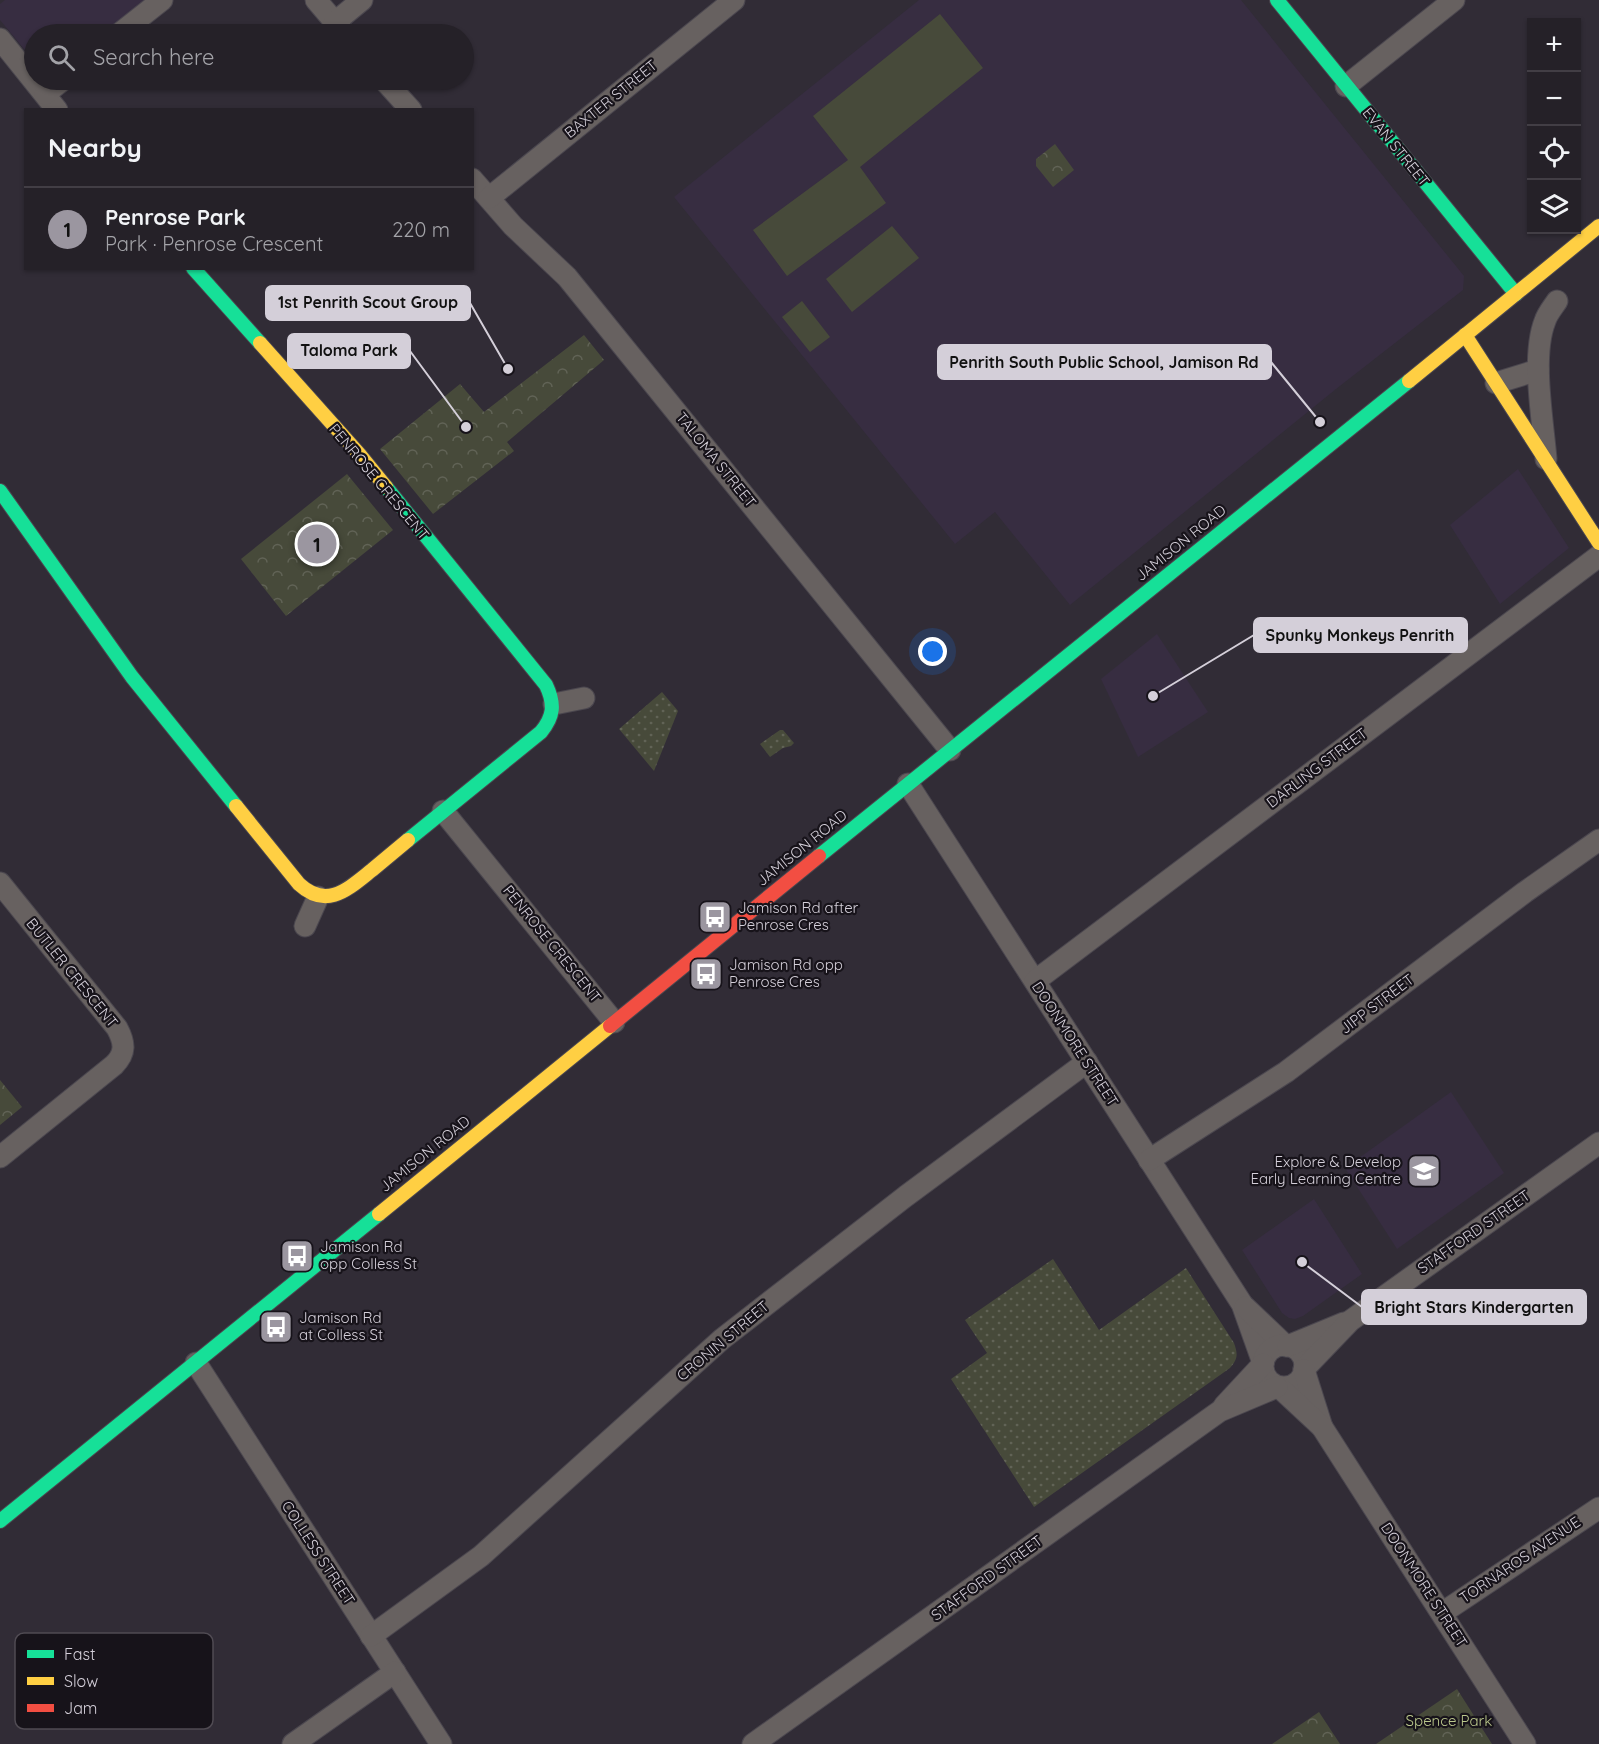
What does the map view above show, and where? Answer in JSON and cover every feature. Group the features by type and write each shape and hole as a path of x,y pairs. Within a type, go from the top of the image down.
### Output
{"main road":[{"name":"EVAN STREET","path":"1277,0 1516,294"},
{"name":"JAMISON ROAD","path":"0,1521 1599,226"},
{"name":"PENROSE CRESCENT","path":"195,270 360,455 546,685 554,704"},
{"path":"1465,335 1599,543"},
{"path":"0,492 132,677 299,884 310,894 318,897 335,896 350,888 541,732 551,718 554,704"}],"street":[{"path":"132,24 162,0"},
{"path":"316,0 336,24"},
{"path":"344,24 362,0"},
{"name":"BAXTER STREET","path":"489,198 734,0"},
{"path":"1346,86 1454,0"},
{"path":"0,39 24,69"},
{"path":"41,90 51,102"},
{"path":"393,90 409,108"},
{"name":"TALOMA STREET","path":"474,181 513,226 567,277 950,750"},
{"path":"1546,459 1538,370 1539,345 1545,320 1557,301"},
{"path":"1496,383 1538,370"},
{"name":"DARLING STREET","path":"1035,981 1599,556"},
{"path":"554,704 584,698"},
{"name":"DOONMORE STREET","path":"908,784 1242,1304 1263,1364"},
{"name":"PENROSE CRESCENT","path":"443,812 614,1022"},
{"name":"JIPP STREET","path":"1149,1160 1286,1072 1525,892 1599,840"},
{"name":"BUTLER CRESCENT","path":"0,883 117,1029 124,1049 114,1065 0,1157"},
{"path":"305,926 318,897"},
{"name":"CRONIN STREET","path":"371,1636 481,1556 722,1339 906,1196 1087,1062"},
{"name":"STAFFORD STREET","path":"1304,1370 1350,1321 1599,1143"},
{"name":"DOONMORE STREET","path":"1242,1304 1287,1346"},
{"name":"STAFFORD STREET","path":"1287,1346 1350,1321"},
{"path":"1280,1346 1287,1346 1294,1348 1302,1357 1304,1370 1302,1377 1292,1386 1278,1387 1265,1376 1263,1364 1269,1352 1280,1346"},
{"name":"COLLESS STREET","path":"196,1362 441,1744"},
{"name":"STAFFORD STREET","path":"753,1744 1220,1411 1263,1364"},
{"name":"DOONMORE STREET","path":"1304,1370 1322,1427"},
{"name":"DOONMORE STREET","path":"1278,1387 1322,1427 1525,1744"},
{"name":"STAFFORD STREET","path":"1220,1411 1278,1387"},
{"name":"TORNAROS AVENUE","path":"1442,1613 1599,1508"},
{"path":"293,1744 395,1672"}],"shaded area":[{"path":"5,0 150,0 120,24 24,24 24,49 0,20 0,4"},
{"path":"919,0 1241,0 1464,276 1463,290 1336,389 1070,605 995,512 955,544 674,197"},
{"path":"1518,469 1569,548 1500,604 1450,525"},
{"path":"1157,634 1208,712 1138,757 1101,679"},
{"name":"Explore & Develop Early Learning Centre","path":"1451,1092 1504,1173 1397,1249 1345,1168"},
{"path":"1314,1199 1362,1274 1303,1316 1295,1319 1289,1318 1282,1313 1242,1250"}],"green space":[{"path":"940,14 983,68 860,167 886,203 787,276 753,230 848,160 813,116"},
{"path":"1055,144 1074,170 1053,187 1036,166 1036,159"},
{"path":"892,226 919,258 852,312 826,279"},
{"path":"802,301 830,337 810,352 782,317"},
{"path":"584,335 604,360 507,442 514,451 433,514 380,449 460,384 484,412"},
{"path":"347,474 393,530 286,616 241,559"},
{"path":"662,692 678,711 654,771 619,729"},
{"path":"783,730 794,743 770,757 760,744"},
{"path":"0,1080 22,1107 0,1125"},
{"path":"1053,1259 1099,1330 1186,1268 1234,1343 1236,1356 1230,1368 1034,1507 951,1379 987,1353 965,1320"},
{"name":"Spence Park","path":"1457,1689 1492,1744 1376,1744"},
{"path":"1319,1712 1340,1744 1272,1744"}],"traffic: fast":[{"path":"1277,0 1516,294"},
{"path":"195,270 260,343"},
{"path":"819,856 1409,381"},
{"path":"386,487 546,685 552,704 549,721 541,732 408,840"},
{"path":"0,491 132,677 236,806"},
{"path":"0,1521 379,1214"}],"traffic: slow":[{"path":"1409,381 1599,226"},
{"path":"1465,335 1599,543"},
{"path":"260,343 386,487"},
{"path":"236,806 299,884 309,892 319,895 328,896 346,890 408,840"},
{"path":"379,1214 610,1026"}],"traffic: jam":[{"path":"610,1026 819,856"}],"place":[{"name":"1st Penrith Scout Group","path":"508,369"},
{"name":"Penrith South Public School, Jamison Rd","path":"1320,422"},
{"name":"Taloma Park","path":"466,427"},
{"name":"Penrose Park","path":"317,544"},
{"name":"Spunky Monkeys Penrith","path":"1153,696"},
{"name":"Jamison Rd after Penrose Cres","path":"715,917"},
{"name":"Jamison Rd opp Penrose Cres","path":"706,974"},
{"name":"Explore & Develop Early Learning Centre","path":"1424,1171"},
{"name":"Jamison Rd opp Colless St","path":"297,1256"},
{"name":"Bright Stars Kindergarten","path":"1302,1262"},
{"name":"Jamison Rd at Colless St","path":"276,1327"}]}
